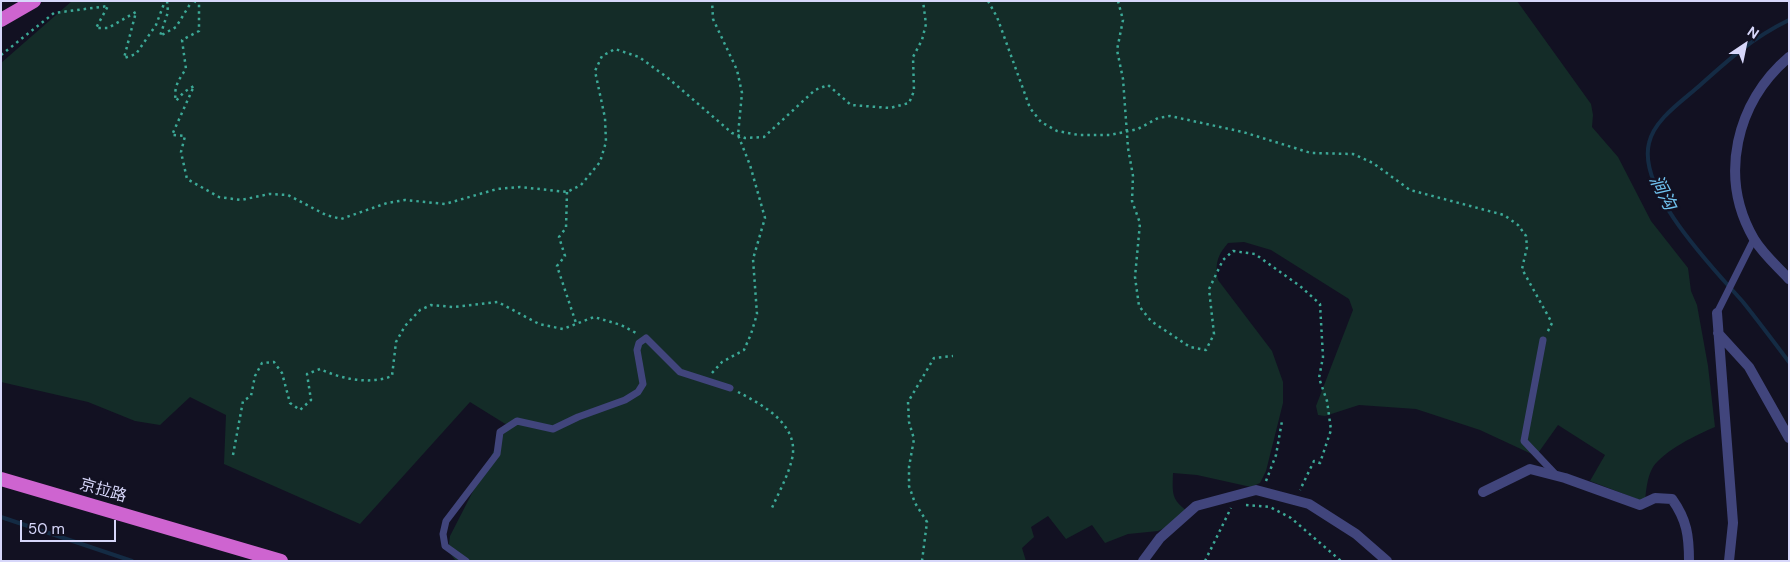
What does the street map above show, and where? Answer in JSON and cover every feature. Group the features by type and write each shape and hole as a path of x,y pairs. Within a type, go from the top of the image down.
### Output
{"highway":[{"path":"1,20 34,1"},
{"name":"京拉路","path":"1,479 282,561"}],"street":[{"path":"1789,57 1779,65 1754,96 1744,115 1737,141 1735,165 1737,190 1742,214 1754,239 1789,279"},
{"path":"1717,313 1732,523 1729,561"},
{"path":"1718,333 1749,367 1789,438"},
{"path":"1482,492 1530,469 1557,476 1640,505 1655,498 1672,499 1683,514 1689,541 1689,561"},
{"path":"1143,561 1160,538 1196,506 1256,490 1309,504 1356,534 1388,561"}],"lane":[{"path":"1717,313 1754,239"},
{"path":"466,561 445,546 443,534 446,521 497,454 500,432 517,421 553,429 578,417 625,400 638,392 643,384 637,350 639,343 646,338 680,372 703,381 730,388"},
{"path":"1543,340 1524,442 1557,476"}],"path":[{"path":"166,1 168,12 160,36 176,27 193,1 199,4 198,32 182,40 186,69 178,81 174,94 176,101 184,92 194,86 172,135 186,136 181,152 187,179 219,197 241,200 270,194 288,196 326,215 341,219 387,203 405,200 445,204 497,189 520,186 567,192 582,185 600,162 606,142 606,118 595,71 602,56 615,49 639,57 668,78 732,133 745,138 764,137 815,90 828,85 851,105 890,108 909,103 914,91 913,57 922,40 926,24 923,1"},
{"path":"1,55 54,13 108,6 96,28 108,28 136,12 124,58 136,54 156,25 166,1"},
{"path":"703,381 722,362 744,350 757,314 754,259 765,218 750,165 738,136 742,93 737,70 713,19 712,1"},
{"path":"988,1 997,17 1030,108 1041,122 1057,131 1079,135 1110,135 1128,131 1170,116 1243,132 1311,153 1353,154 1373,162 1410,190 1504,215 1518,225 1526,236 1527,247 1522,269 1552,323 1543,340"},
{"path":"1118,1 1123,20 1117,50 1123,80 1128,148 1133,176 1132,201 1140,223 1135,277 1139,306 1151,321 1190,347 1206,350 1214,334 1209,289 1222,260 1233,251 1255,254 1300,286 1320,304 1323,357 1320,378 1327,401 1331,430 1320,463 1314,461 1295,500"},
{"path":"567,192 566,228 559,237 565,256 557,266 576,324"},
{"path":"233,455 243,401 251,396 255,376 262,363 274,362 282,373 290,403 300,410 311,400 307,374 320,369 337,376 366,380 380,381 392,376 396,342 405,326 420,310 431,305 453,307 498,302 539,324 563,329 594,317 621,325 646,338"},
{"path":"922,561 927,522 915,503 909,486 909,467 914,439 909,422 908,402 934,358 953,356"},
{"path":"730,388 758,402 778,417 791,437 792,458 771,510"},
{"path":"1262,492 1276,455 1282,421"},
{"path":"1205,561 1233,504 1208,503"},
{"path":"1242,505 1270,507 1292,518 1341,561"}],"green space":[{"path":"72,1 1517,1 1591,104 1593,115 1592,127 1618,157 1651,221 1688,268 1691,291 1697,305 1708,366 1715,427 1681,444 1658,461 1649,475 1645,502 1590,481 1605,455 1558,425 1536,456 1480,430 1416,409 1359,405 1325,416 1318,415 1316,406 1353,310 1349,299 1271,250 1244,242 1228,243 1218,260 1218,280 1272,351 1283,382 1283,403 1266,471 1260,483 1251,487 1197,475 1173,473 1173,493 1180,505 1192,515 1158,531 1128,534 1105,543 1092,525 1066,539 1048,516 1031,527 1034,537 1022,548 1026,561 456,561 448,551 450,536 507,425 470,402 360,524 224,464 226,415 190,397 160,425 135,421 88,402 1,382 1,63"}],"waterway":[{"name":"涧沟","path":"1789,20 1763,34 1741,50 1662,119 1649,143 1648,162 1666,206 1681,228 1697,250 1743,302 1789,362"},
{"name":"涧沟","path":"1,517 132,561"}]}
